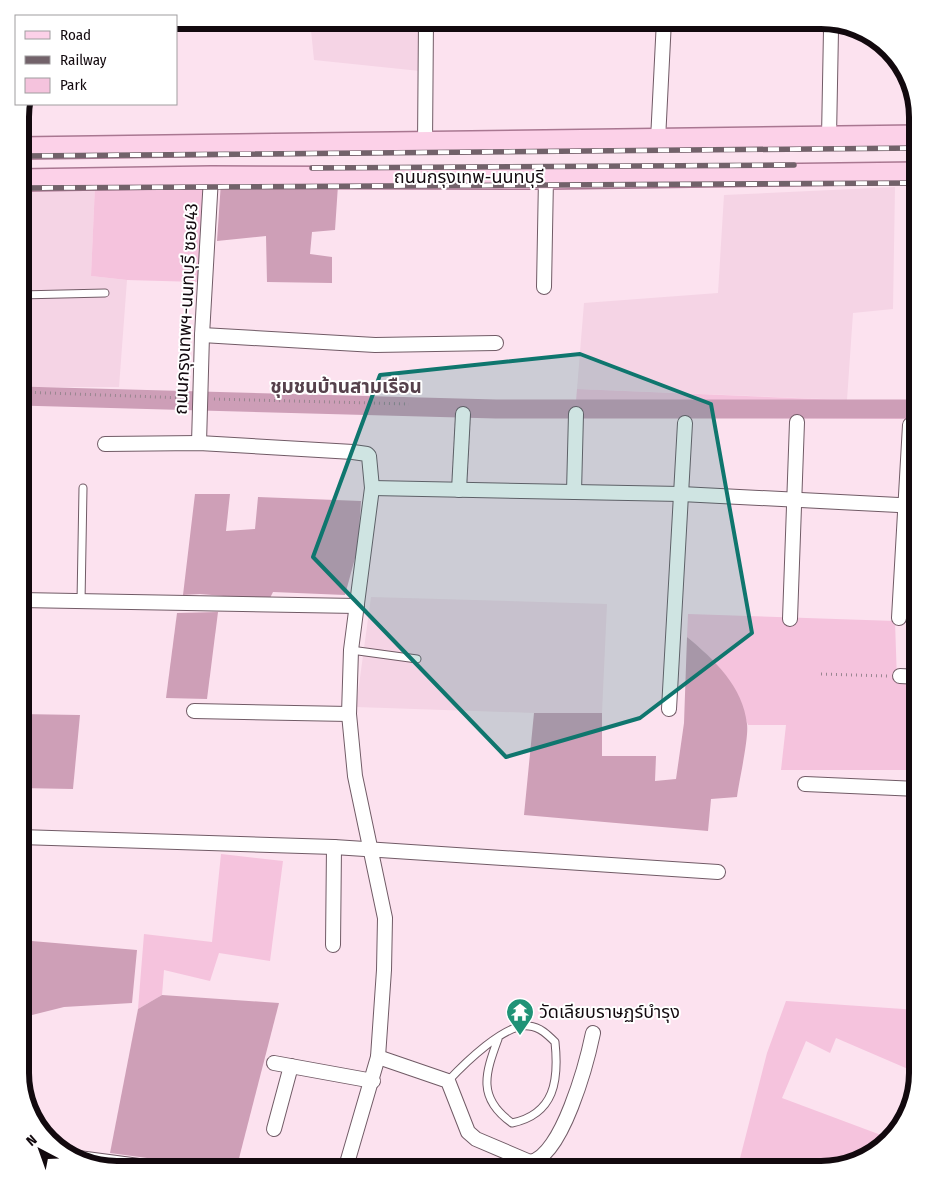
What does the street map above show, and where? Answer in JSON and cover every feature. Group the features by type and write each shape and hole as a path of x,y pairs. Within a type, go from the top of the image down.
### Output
{"main road":[{"name":"ถนนกรุงเทพ-นนทบุรี","path":"29,148 909,136"},
{"path":"432,143 439,176"},
{"name":"ถนนกรุงเทพ-นนทบุรี","path":"29,180 439,176 546,178 909,173"}],"street":[{"path":"426,29 432,143"},
{"path":"658,140 664,29"},
{"path":"829,138 831,30"},
{"name":"ถนนกรุงเทพฯ-นนทบุรี ซอย43","path":"199,443 202,335 211,177"},
{"path":"544,287 546,178"},
{"path":"202,335 375,345 496,343"},
{"path":"459,490 463,414"},
{"path":"574,492 576,414"},
{"path":"790,619 797,422"},
{"path":"669,709 686,423"},
{"path":"105,444 199,443 367,454 372,467 372,488 351,650 349,714 355,776 385,918 384,970 378,1057 348,1161"},
{"path":"372,488 681,494 909,505"},
{"path":"899,618 909,531"},
{"path":"29,600 357,606"},
{"path":"900,676 909,676"},
{"path":"194,711 349,714"},
{"path":"805,784 909,789"},
{"path":"29,837 334,847 510,860 718,872"},
{"path":"332,945 334,847"},
{"path":"536,1161 543,1157 551,1147 575,1100 593,1033"},
{"path":"378,1057 448,1081 463,1121 476,1139 528,1161"},
{"path":"274,1063 372,1081"},
{"path":"274,1129 291,1066"}],"lane":[{"path":"29,295 106,293"},
{"path":"81,602 83,488"},
{"path":"351,650 417,659"},
{"path":"448,1081 473,1055 516,1027 528,1025 547,1034 555,1042 557,1064 555,1085 550,1098 529,1119 512,1123 502,1116 490,1101 487,1092 486,1072 498,1039"}],"path":[{"path":"29,392 409,404"},
{"path":"821,674 900,676"}],"highlighted area":[{"path":"580,354 711,404 752,633 640,718 506,757 313,557 380,375"}],"shaded area":[{"path":"311,29 419,29 420,71 314,60"},
{"path":"221,182 338,185 335,230 312,232 310,254 332,257 332,283 267,282 266,236 217,241"},
{"path":"95,185 91,276 127,280 119,387 29,387 29,187"},
{"path":"895,187 893,309 853,313 847,400 577,389 584,303 718,293 724,195"},
{"path":"195,494 230,494 226,531 255,529 258,497 361,501 358,547 345,595 273,592 269,600 200,594 183,595"},
{"path":"371,597 607,604 602,713 534,713 356,707"},
{"path":"218,612 207,699 166,698 177,613"},
{"path":"687,637 708,655 734,686 740,698 747,724 737,797 711,799 708,831 524,815 534,713 602,713 602,756 656,756 655,781 676,779 684,723"},
{"path":"29,714 80,715 73,789 29,788"},
{"path":"29,941 137,950 132,1003 64,1007 29,1016"},
{"path":"162,995 279,1003 238,1161 169,1161 110,1153 138,1009"}],"green space":[{"path":"95,185 206,185 198,282 127,280 91,276"},
{"path":"577,389 864,401 909,401 909,419 588,417 576,401"},
{"path":"688,614 895,621 897,682 909,682 909,770 781,770 786,725 748,725 737,697 725,676 710,658 687,637"},
{"path":"221,854 283,861 270,961 219,953 210,981 164,970 162,995 138,1009 144,934 212,942"},
{"path":"786,1001 909,1009 908,1069 836,1038 830,1053 806,1041 782,1098 882,1136 870,1146 850,1157 821,1161 739,1161 767,1053"}],"waterway":[{"path":"29,396 496,409 909,409"}],"railway":[{"path":"29,156 909,148"},
{"path":"312,168 794,165"},
{"path":"29,188 909,183"}],"place":[{"name":"วัดเลียบราษฏร์บำรุง","path":"520,1036"}],"district":[{"name":"ชุมชนบ้านสามเรือน","path":"346,386"}]}
